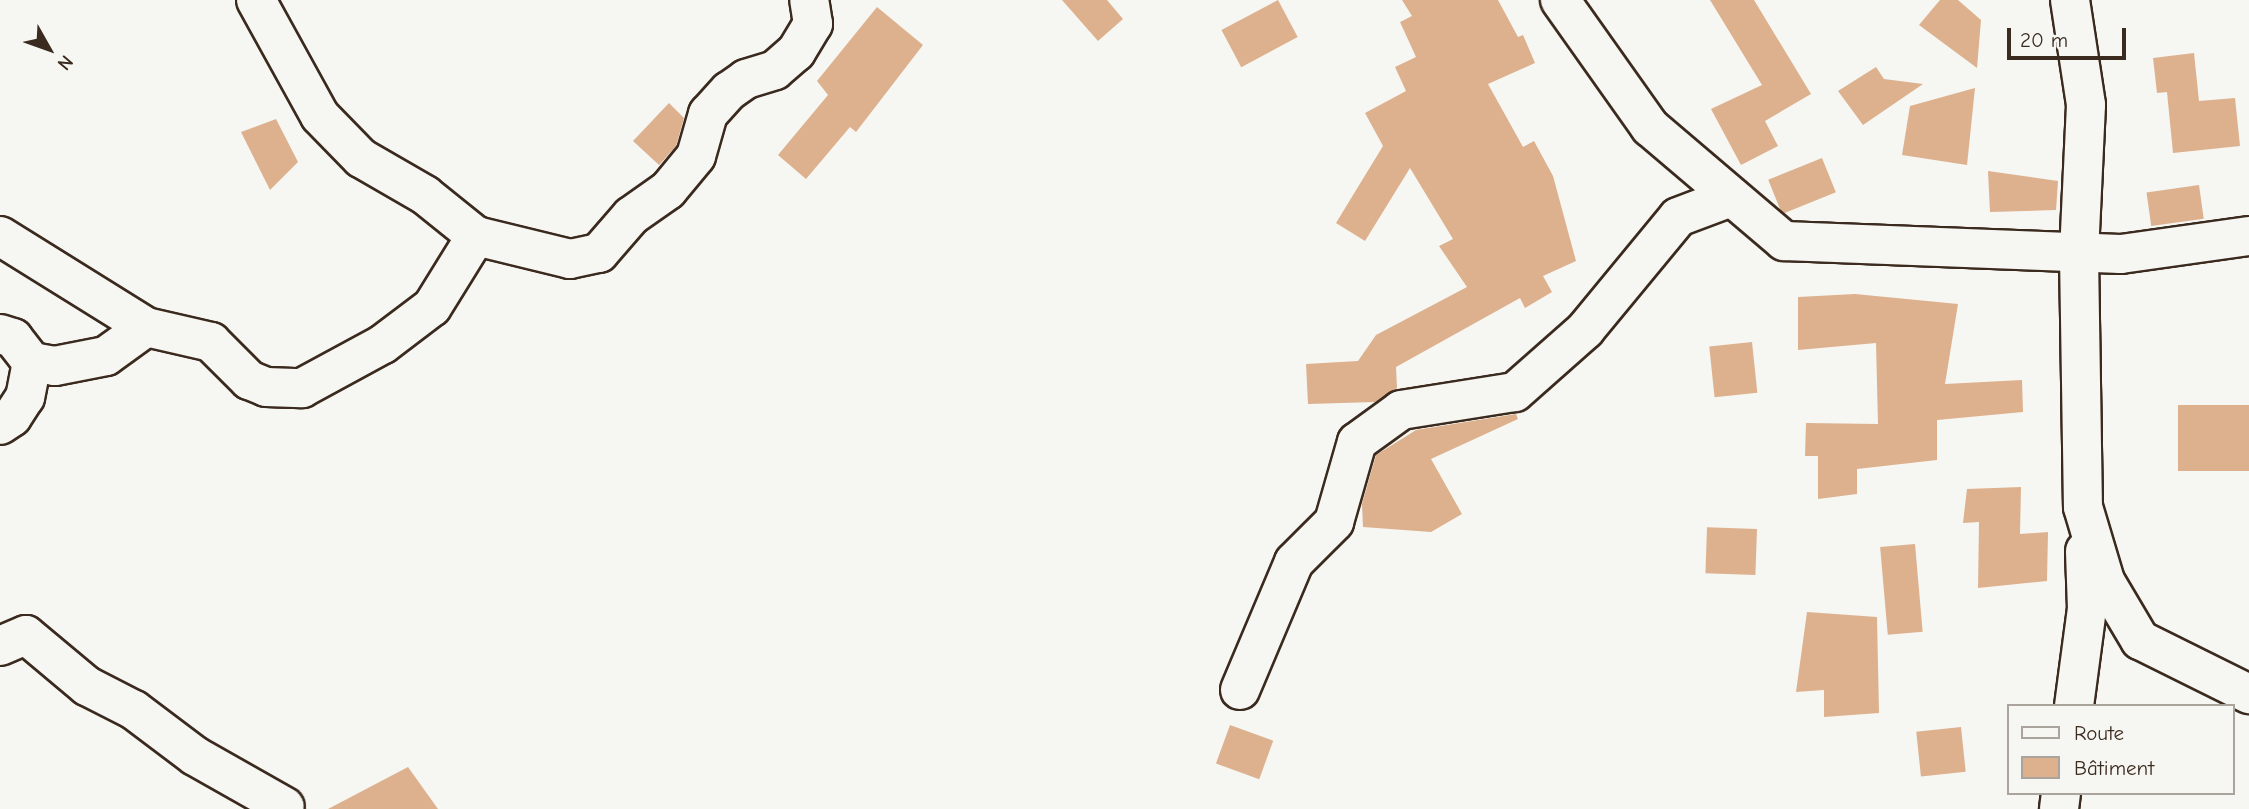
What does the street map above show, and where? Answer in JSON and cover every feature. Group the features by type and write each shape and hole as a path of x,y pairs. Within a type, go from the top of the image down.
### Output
{"street":[{"path":"256,0 320,116 361,158 425,195 475,236 570,259 599,253 631,216 657,200 692,162 702,143 708,114 718,102 746,79 775,69 796,52 813,24 809,0"},
{"path":"1560,0 1650,127 1784,242 1988,247 2079,255 2121,254 2249,236"},
{"path":"2070,0 2086,105 2079,255 2084,629 2074,704"},
{"path":"1240,690 1294,562 1334,522 1357,442 1401,410 1515,392 1585,330 1678,217 1731,197"},
{"path":"0,236 146,327 211,342 249,380 265,387 302,388 383,344 415,321 436,300 475,236"},
{"path":"0,334 13,338 32,362 55,366 106,356 146,327"},
{"path":"0,425 12,417 25,397 32,362"},
{"path":"2083,507 2105,581 2140,639 2249,694"},
{"path":"2084,629 2130,621"},
{"path":"9,633 87,686 134,710 189,751 285,807"}],"building":[{"path":"1062,0 1107,0 1123,19 1098,41"},
{"path":"1278,0 1298,37 1241,67 1221,30"},
{"path":"1402,0 1498,0 1518,37 1523,35 1535,63 1488,84 1523,147 1534,141 1553,176 1576,261 1543,276 1552,292 1525,308 1520,298 1396,367 1397,388 1375,402 1308,404 1306,364 1358,361 1376,335 1467,287 1439,246 1453,239 1410,168 1365,241 1336,223 1383,146 1365,113 1406,91 1395,67 1416,57 1400,22 1412,16"},
{"path":"1710,0 1754,0 1811,94 1765,121 1778,146 1741,165 1711,109 1762,85"},
{"path":"1940,0 1958,0 1981,20 1977,68 1919,25"},
{"path":"877,7 923,45 856,132 850,127 806,179 778,155 828,95 817,81"},
{"path":"2194,53 2199,101 2235,98 2240,146 2173,153 2167,92 2157,93 2153,58"},
{"path":"1876,67 1884,79 1923,84 1863,125 1838,91"},
{"path":"1975,88 1967,165 1902,155 1910,106"},
{"path":"669,103 684,118 676,146 659,165 633,141"},
{"path":"276,119 298,162 270,190 241,132"},
{"path":"1822,158 1836,192 1782,214 1768,180"},
{"path":"1988,171 2058,181 2056,210 1990,212"},
{"path":"2199,185 2204,219 2151,226 2147,192"},
{"path":"1855,294 1958,304 1945,384 2022,380 2023,412 1937,420 1937,460 1857,469 1857,494 1818,499 1818,456 1805,456 1806,423 1878,424 1876,343 1798,350 1798,297"},
{"path":"1752,342 1757,393 1715,397 1709,346"},
{"path":"2178,405 2249,405 2249,471 2178,471"},
{"path":"1516,414 1518,419 1431,459 1462,514 1431,532 1363,527 1362,504 1376,455 1416,430"},
{"path":"2021,487 2020,534 2048,532 2047,581 1978,588 1979,522 1963,523 1967,489"},
{"path":"1707,527 1757,529 1755,575 1705,573"},
{"path":"1915,544 1923,632 1888,635 1880,547"},
{"path":"1807,612 1877,617 1879,713 1824,717 1824,690 1796,692"},
{"path":"1230,725 1273,741 1259,779 1216,764"},
{"path":"1961,727 1966,772 1921,776 1916,732"},
{"path":"408,767 438,809 328,809"}]}
